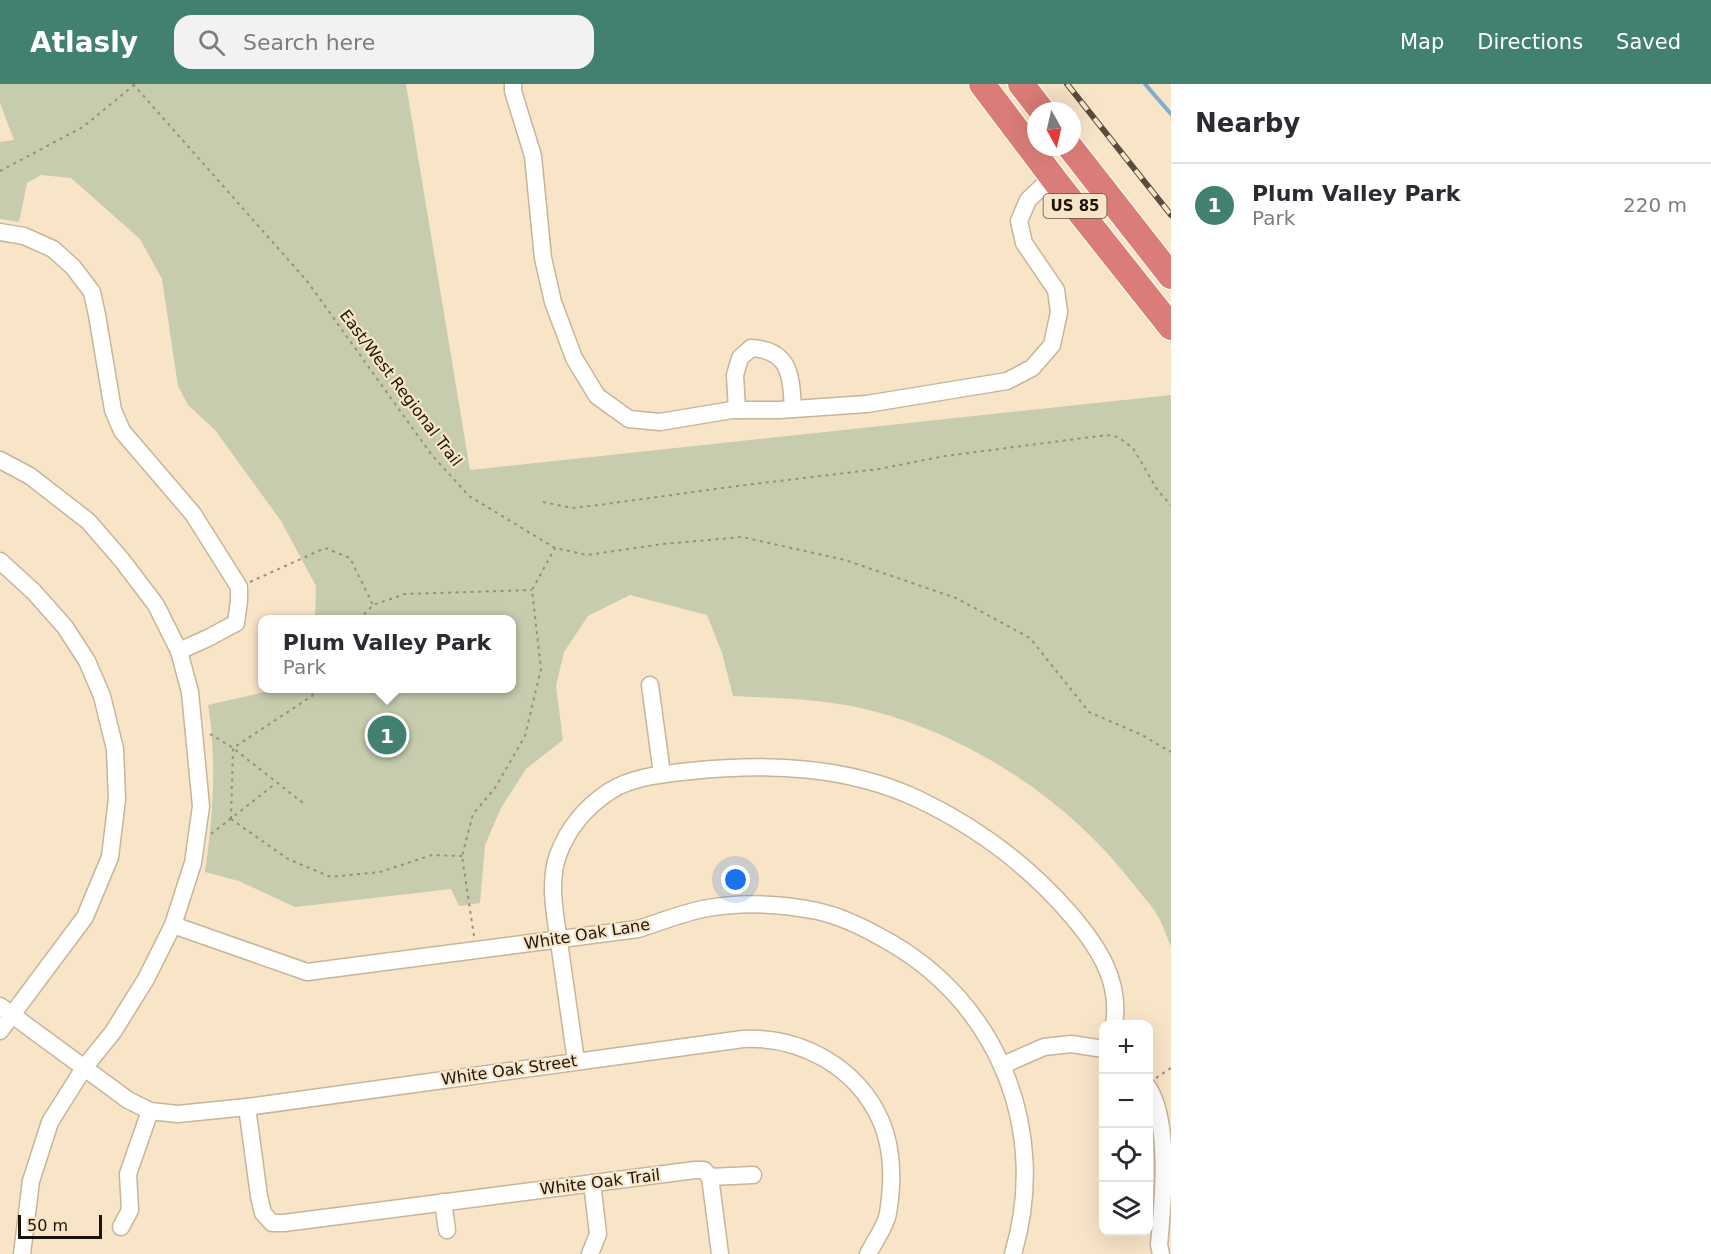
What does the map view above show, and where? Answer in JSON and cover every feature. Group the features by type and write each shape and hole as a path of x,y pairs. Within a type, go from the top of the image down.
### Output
{"highway":[{"name":"US 85","path":"982,84 1052,177 1171,327"},
{"path":"1021,84 1035,102"},
{"name":"US 85","path":"1077,156 1171,276"}],"street":[{"path":"513,84 513,91 533,156 543,258 553,302 574,358 597,396 629,419 660,422 737,410 867,404 1007,381 1032,368 1052,345 1059,312 1056,290 1024,243 1019,221 1028,200 1052,177"},
{"path":"0,232 24,236 53,249 73,267 92,292 113,410 122,431 193,514 239,587 236,622 179,651"},
{"path":"737,410 735,375 740,358 751,348 765,349 779,356 791,377 794,409"},
{"path":"0,460 30,476 88,521 156,605 179,651 190,693 201,806 193,862 173,925 146,979 119,1023 84,1068 50,1122 31,1181 22,1254"},
{"path":"0,561 34,592 65,627 87,661 102,696 115,749 117,799 110,857 85,917 6,1011 0,1030"},
{"path":"650,685 662,774"},
{"path":"576,1061 553,880 558,854 576,821 612,790 636,780 662,774 729,767 796,767 830,773 890,789 946,813 974,830 1022,867 1065,908 1090,938 1113,981 1116,1010 1115,1020"},
{"name":"White Oak Lane","path":"173,925 307,972 638,929 686,914 729,906 777,906 818,911 869,931 925,964 964,1005 1004,1065 1024,1140 1026,1184 1019,1235 1013,1254"},
{"name":"White Oak Street","path":"6,1011 128,1100 150,1111 178,1114 247,1107 757,1038 800,1046 838,1066 863,1093 881,1121 888,1143 891,1164 888,1215 868,1254"},
{"path":"1004,1065 1044,1047 1071,1044 1099,1048"},
{"path":"1153,1098 1161,1124 1165,1174 1159,1245 1161,1254"},
{"name":"White Oak Trail","path":"247,1107 263,1213 272,1223 695,1170 704,1170 710,1177 753,1175"},
{"path":"121,1227 130,1210 128,1174 150,1111"},
{"path":"710,1177 720,1254"},
{"path":"590,1254 598,1234 592,1183"},
{"path":"443,1202 447,1230"}],"path":[{"path":"0,171 83,127 133,85"},
{"name":"East/West Regional Trail","path":"133,85 307,281 431,454 469,496 555,548 588,555 663,544 742,537 845,560 956,598 1030,638 1089,712 1142,735 1171,752"},
{"path":"543,502 572,508 599,506 737,486 879,470 945,456 1107,435 1118,437 1133,448 1158,491 1171,504"},
{"path":"239,587 325,548 350,558 373,605"},
{"path":"476,950 462,856 473,814 495,788 525,736 541,669 532,590 555,548"},
{"path":"364,615 373,605 405,594 532,590"},
{"path":"233,748 314,693"},
{"path":"210,734 233,748 303,803"},
{"path":"231,819 233,748"},
{"path":"208,835 276,783"},
{"path":"231,819 288,859 331,877 380,872 432,855 462,856"},
{"path":"1153,1082 1171,1068"}],"green space":[{"path":"0,84 406,84 470,470 1171,395 1171,947 1154,909 1109,855 1081,827 1018,777 948,738 873,711 786,698 733,696 722,653 707,615 630,595 588,616 564,652 556,686 563,740 526,769 501,808 485,845 480,903 459,906 451,889 295,907 239,881 205,872 213,788 208,705 260,693 516,693 516,615 315,615 316,586 281,521 215,430 188,405 178,386 162,279 140,239 71,178 41,175 27,183 19,222 0,219 0,142 14,140 0,103"}],"waterway":[{"path":"1145,84 1171,114"}],"railway":[{"path":"1067,84 1171,215"}],"place":[{"name":"Plum Valley Park","path":"387,735"}]}
